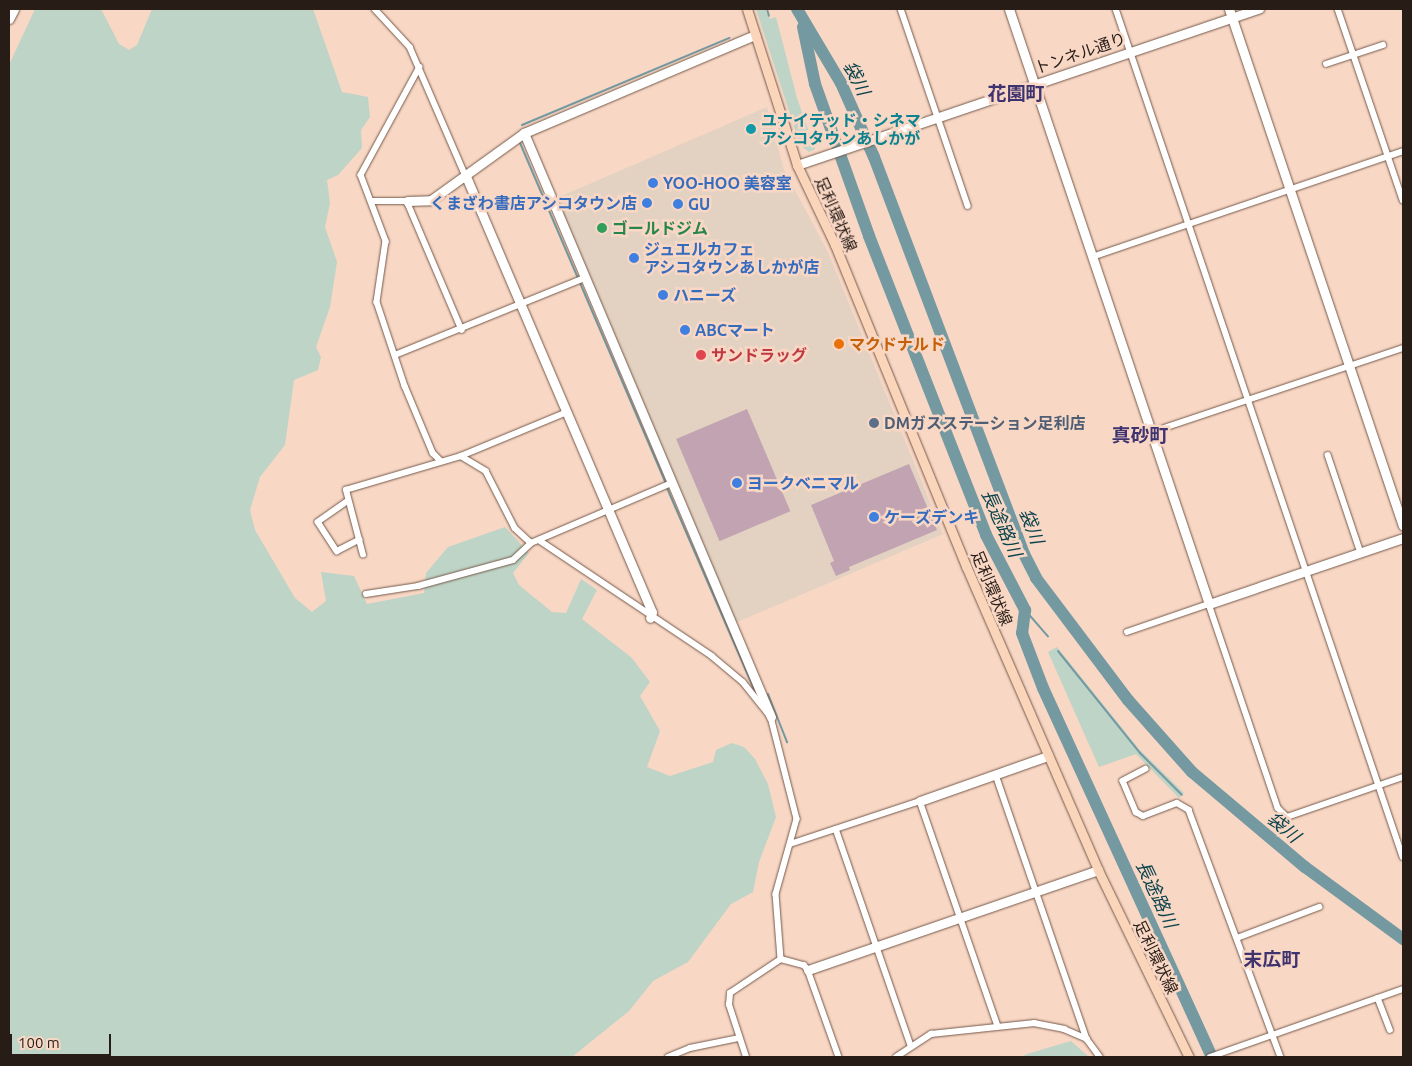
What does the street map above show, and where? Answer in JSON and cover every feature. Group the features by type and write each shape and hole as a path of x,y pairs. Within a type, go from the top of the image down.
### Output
{"main road":[{"name":"足利環状線","path":"747,9 797,165 835,245 966,566 1048,756 1098,870 1188,1057"}],"street":[{"path":"9,19 14,9"},
{"path":"375,9 410,47 420,68 652,612 650,618"},
{"path":"901,9 936,117 968,206"},
{"path":"1009,9 1278,808 1287,817 1403,777"},
{"path":"1116,9 1403,857"},
{"path":"1228,9 1403,526"},
{"name":"トンネル通り","path":"797,165 1259,9"},
{"path":"1338,9 1403,200"},
{"path":"372,201 431,200 464,174 524,133 755,35"},
{"path":"1326,64 1383,45"},
{"path":"420,68 402,104 362,168 360,175 372,201 387,248 376,299 395,355 433,453 441,461"},
{"path":"524,133 771,717 797,819 776,894 781,959"},
{"path":"1092,257 1403,151"},
{"path":"407,201 462,330"},
{"path":"395,355 462,330 585,278"},
{"path":"1152,432 1403,348"},
{"path":"363,555 347,502 348,488 461,456 567,412"},
{"path":"1328,455 1361,553"},
{"path":"461,456 486,471 515,528 531,543"},
{"path":"366,594 418,586 513,560 531,543 672,483"},
{"path":"347,502 318,522 337,552 359,540"},
{"path":"1127,632 1403,538"},
{"path":"539,540 650,618 712,656 743,682 771,717"},
{"path":"790,844 1048,756"},
{"path":"1146,769 1123,781 1136,812 1143,816 1178,803 1189,810 1281,1057"},
{"path":"996,775 1087,1039 1100,1057"},
{"path":"920,801 998,1026"},
{"path":"836,829 911,1046"},
{"path":"808,970 1098,870"},
{"path":"1237,938 1320,907"},
{"path":"746,1057 729,1005 730,993 781,959 804,965 808,970 839,1057"},
{"path":"1210,1057 1403,991"},
{"path":"1378,998 1390,1030"},
{"path":"896,1057 911,1046 946,1031 998,1026 1034,1023 1064,1029 1087,1039"},
{"path":"668,1057 690,1048 739,1038"}],"shaded area":[{"path":"767,107 784,170 828,252 943,534 735,623 557,198"}],"green space":[{"path":"35,9 101,9 119,44 129,50 137,45 152,9 313,9 342,92 368,97 370,117 361,130 362,148 338,175 327,180 330,203 325,227 337,262 330,307 316,347 321,357 318,370 294,380 285,445 260,477 250,510 255,530 295,598 312,612 326,601 321,572 354,576 367,604 424,593 426,573 448,547 505,527 529,553 513,573 519,585 552,612 566,613 581,579 597,590 582,619 632,658 650,682 640,696 660,731 647,767 670,776 713,762 716,750 732,743 744,747 755,759 768,784 776,817 759,862 753,892 731,904 688,962 653,981 629,1011 572,1057 9,1057 9,65"},
{"path":"756,9 765,9 770,19 776,17 797,98 815,149 809,152 800,145"},
{"path":"1057,647 1139,749 1184,793 1179,798 1136,754 1099,767 1048,652"},
{"path":"1071,1041 1089,1057 1021,1057 1027,1054"}],"building":[{"name":"ヨークベニマル","path":"747,409 790,511 719,541 676,439"},
{"name":"ケーズデンキ","path":"909,464 937,530 849,567 850,570 836,576 830,563 834,561 811,505"}],"waterway":[{"path":"767,9 769,16"},
{"name":"袋川","path":"797,9 841,83 874,157 1024,554 1036,578 1128,700 1192,772 1305,867 1403,939"},
{"name":"長途路川","path":"803,27 815,84 869,236 986,535 1025,610 1022,633 1043,688 1212,1057"},
{"path":"522,125 729,38"},
{"path":"520,143 666,483"},
{"path":"667,488 754,689"},
{"path":"1025,610 1048,636"},
{"path":"1058,651 1140,753 1182,795"},
{"path":"768,694 787,742"}],"place":[{"name":"ユナイテッド・シネマ アシコタウンあしかが","path":"751,129"},
{"name":"YOO-HOO 美容室","path":"653,183"},
{"name":"くまざわ書店アシコタウン店","path":"647,203"},
{"name":"GU","path":"678,204"},
{"name":"ゴールドジム","path":"602,228"},
{"name":"ジュエルカフェ アシコタウンあしかが店","path":"634,258"},
{"name":"ハニーズ","path":"663,295"},
{"name":"ABCマート","path":"685,330"},
{"name":"マクドナルド","path":"839,344"},
{"name":"サンドラッグ","path":"701,355"},
{"name":"DMガスステーション足利店","path":"874,423"},
{"name":"ヨークベニマル","path":"737,483"},
{"name":"ケーズデンキ","path":"874,517"}],"district":[{"name":"花園町","path":"1016,94"},
{"name":"真砂町","path":"1140,436"},
{"name":"末広町","path":"1272,960"}]}
